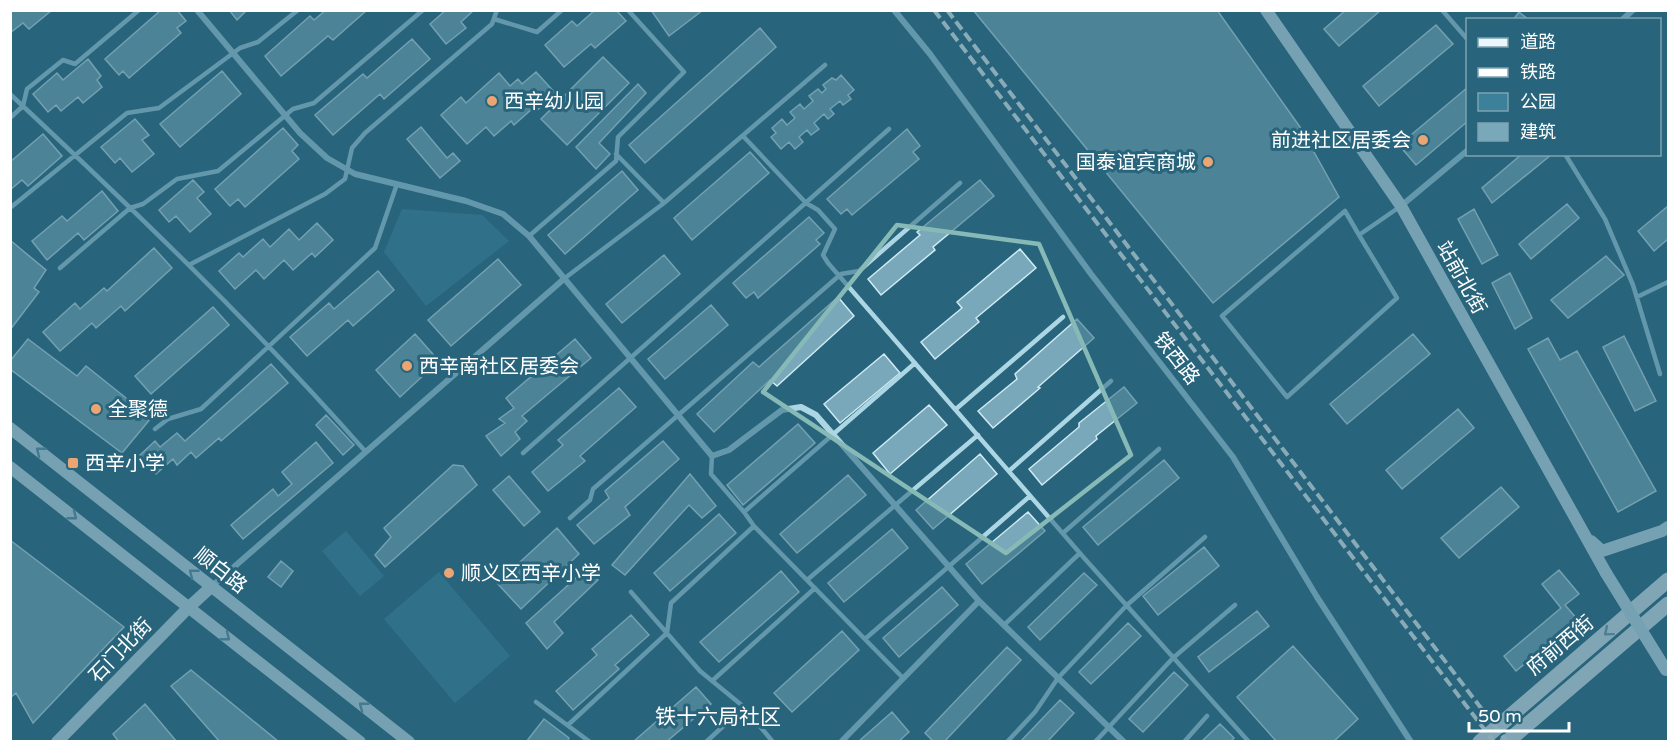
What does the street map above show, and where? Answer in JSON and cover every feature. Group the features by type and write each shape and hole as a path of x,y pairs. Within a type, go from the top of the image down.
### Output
{"main road":[{"name":"站前北街","path":"1266,10 1401,206 1606,573 1667,672"},
{"name":"顺白路","path":"10,428 409,741"},
{"path":"10,467 360,741"},
{"path":"1585,536 1602,551 1668,527"},
{"name":"府前西街","path":"1479,741 1668,580"},
{"name":"石门北街","path":"57,741 211,587"},
{"name":"府前西街","path":"1507,741 1668,604"}],"street":[{"path":"198,10 286,116 327,158 355,174 466,201 503,214 529,236 712,456 729,450 782,410 801,407 816,415 979,601 1124,741"},
{"name":"铁西路","path":"894,10 930,54 1091,274 1233,457 1317,597 1411,741"},
{"path":"1401,206 1466,151"},
{"path":"211,587 565,278"},
{"path":"841,741 979,601"}],"lane":[{"path":"10,118 23,106 27,90 54,67 63,60 75,64 139,10"},
{"path":"10,208 127,113 159,108 240,48 258,42 298,10"},
{"path":"60,268 130,208 143,204 177,179 218,171 293,110 314,103 423,10"},
{"path":"189,265 325,194 345,178 352,148 365,133 492,24 497,10"},
{"path":"494,19 537,32 562,10"},
{"path":"529,236 616,161 618,137 684,72 628,10"},
{"path":"1442,10 1466,39"},
{"path":"565,278 664,203 825,65"},
{"path":"10,94 270,345 365,451"},
{"path":"523,453 889,129"},
{"path":"743,136 806,203 818,210 835,229 823,255 828,263 1080,553 1249,741"},
{"path":"616,154 664,203"},
{"path":"1565,156 1605,219 1637,297 1660,374"},
{"path":"570,518 590,500 593,489 839,276 858,271 960,183"},
{"path":"155,429 168,419 201,409 375,248 398,184"},
{"path":"1359,235 1401,206"},
{"path":"1345,211 1359,235 1397,298 1287,397 1222,316 1345,211"},
{"path":"1637,297 1668,282"},
{"path":"956,409 1063,317"},
{"path":"744,512 915,363"},
{"path":"1009,471 1111,381"},
{"path":"807,580 978,435"},
{"path":"1063,533 1160,449"},
{"path":"712,456 711,474 754,526 903,678"},
{"path":"865,639 1030,496"},
{"path":"568,725 666,633 671,603 754,526"},
{"path":"1007,741 1035,712 1058,678 1127,605 1205,537"},
{"path":"1004,625 1080,553"},
{"path":"712,681 816,588"},
{"path":"631,592 700,671 744,707 773,741"},
{"path":"1095,741 1173,658 1235,605"},
{"path":"536,702 590,741"},
{"path":"706,741 744,707"},
{"path":"1184,741 1208,716"}],"highlighted area":[{"path":"897,225 1039,244 1131,455 1006,553 763,392"}],"green space":[{"path":"402,209 482,215 509,241 426,306 384,252"},
{"path":"346,531 384,576 360,596 322,551"},
{"path":"439,572 510,656 455,703 384,619"}],"building":[{"path":"10,10 52,10 29,29 23,23 10,33"},
{"path":"161,10 177,10 186,21 177,28 181,33 129,78 123,71 119,75 105,59"},
{"path":"229,10 247,10 237,20"},
{"path":"326,10 367,10 333,40 328,36 281,76 265,56 310,16 314,20"},
{"path":"446,10 474,10 461,22 466,28 446,44 430,24"},
{"path":"595,10 616,10 626,21 595,48 591,44 564,67 545,45 572,21 577,26"},
{"path":"651,10 703,10 669,36"},
{"name":"国泰谊宾商城","path":"973,10 1217,10 1300,127 1339,197 1213,303"},
{"path":"1346,10 1381,10 1339,46 1324,29"},
{"path":"1519,12 1526,18 1514,18"},
{"path":"1436,25 1453,44 1379,106 1363,86"},
{"path":"760,28 776,47 645,163 629,145"},
{"path":"412,39 430,59 384,99 380,94 333,135 315,115 363,74 367,78"},
{"path":"603,57 629,83 567,145 541,119"},
{"path":"88,59 101,76 97,80 102,87 83,103 78,97 61,111 56,105 48,112 33,94 57,73 63,80"},
{"path":"222,71 241,94 180,147 160,124"},
{"path":"536,72 556,94 535,112 532,109 514,125 511,121 494,136 486,127 467,144 441,115 461,97 466,103 499,73 510,86 518,79 522,84"},
{"path":"841,75 854,90 848,95 851,99 843,105 840,101 830,109 834,114 828,119 824,114 814,123 819,129 811,135 807,130 799,137 803,142 795,149 789,142 781,149 771,137 776,133 772,128 782,119 787,125 795,118 790,112 800,104 804,109 813,101 809,96 818,89 822,93 826,89 823,85 832,78 836,80"},
{"path":"638,84 646,93 599,143 610,154 596,169 576,147"},
{"path":"1466,89 1466,123 1416,165 1399,145"},
{"path":"135,119 149,135 142,140 154,154 132,172 120,158 115,163 101,147"},
{"path":"421,127 447,158 453,153 460,161 440,178 407,139"},
{"path":"283,128 298,145 292,151 299,159 245,207 238,199 230,206 215,189"},
{"path":"907,129 920,146 913,152 919,159 852,215 847,209 841,214 827,199"},
{"path":"43,134 62,156 28,186 22,180 10,190 10,162"},
{"path":"750,152 769,173 692,240 674,218"},
{"path":"1520,156 1550,156 1492,203 1482,188"},
{"path":"622,171 638,190 565,254 548,235"},
{"path":"193,180 204,192 197,198 211,214 190,232 176,216 169,222 159,210"},
{"path":"980,180 994,196 933,247 935,250 881,295 868,279 920,235 917,232"},
{"path":"102,191 118,211 84,240 78,233 47,260 32,241 62,216 67,221"},
{"path":"1567,204 1579,218 1531,259 1519,244"},
{"path":"1668,206 1668,239 1654,251 1638,231"},
{"path":"1474,209 1498,255 1482,264 1458,219"},
{"path":"809,217 824,233 816,240 820,244 758,298 754,292 746,298 733,283"},
{"path":"317,223 333,240 315,257 312,253 293,270 284,260 264,279 256,270 235,289 219,271 239,253 243,257 263,239 270,247 289,229 299,240"},
{"path":"10,240 46,270 34,288 39,292 10,330"},
{"path":"154,248 172,268 125,311 121,306 96,328 92,323 60,351 43,332 75,303 80,309 104,288 107,291"},
{"path":"1020,249 1036,268 976,318 979,322 935,359 921,342 962,308 957,302"},
{"path":"664,255 680,274 622,323 606,304"},
{"path":"1606,256 1624,275 1568,318 1551,300"},
{"path":"498,259 521,285 451,346 428,320"},
{"path":"378,271 394,290 353,326 348,320 307,356 290,337 329,303 334,309"},
{"path":"1510,273 1532,318 1515,329 1492,283"},
{"path":"838,297 854,316 777,386 770,380 714,432 697,414 753,362 759,367"},
{"path":"711,305 728,325 665,379 648,359"},
{"path":"213,307 229,325 151,394 135,376"},
{"path":"1077,319 1094,338 993,428 978,411 1017,379 1015,374"},
{"name":"西辛南社区居委会","path":"415,334 439,361 400,397 376,370"},
{"path":"1413,334 1430,354 1347,424 1330,404"},
{"path":"1624,336 1656,401 1635,411 1603,347"},
{"path":"1548,338 1560,360 1577,351 1656,491 1618,512 1528,349"},
{"path":"28,339 77,376 86,366 151,418 122,453 10,369 10,361"},
{"path":"575,339 591,358 522,416 527,421 515,432 520,439 501,456 486,436 505,423 499,419 514,408 506,398"},
{"path":"884,354 900,373 840,423 824,404"},
{"path":"271,364 288,383 221,441 219,438 196,458 191,452 177,465 173,459 156,474 140,455 155,441 160,447 177,433 185,441"},
{"path":"1124,387 1137,403 1096,436 1097,439 1042,485 1029,469 1079,427 1079,423"},
{"path":"619,388 636,407 580,456 585,461 548,491 532,472 563,445 558,440"},
{"path":"929,405 947,425 890,474 873,453"},
{"path":"1458,409 1474,428 1402,489 1386,470"},
{"path":"326,415 354,445 343,455 316,425"},
{"path":"798,424 815,443 743,505 727,485"},
{"path":"663,441 679,459 625,507 630,515 594,544 577,525 609,498 605,491"},
{"path":"316,442 333,463 243,539 231,525 273,489 278,496 292,484 282,472"},
{"path":"980,454 997,474 933,529 916,510"},
{"path":"1164,460 1179,478 1098,545 1083,527"},
{"path":"453,465 463,466 477,485 385,567 375,555 391,537 384,528"},
{"path":"690,474 716,506 702,518 689,505 625,575 612,565"},
{"path":"848,475 866,495 797,553 780,534"},
{"path":"509,476 540,512 524,526 493,490"},
{"path":"1501,487 1519,507 1459,558 1441,538"},
{"path":"1028,512 1045,531 982,584 966,564"},
{"path":"719,514 736,533 670,591 654,573"},
{"path":"557,528 579,554 521,609 497,583"},
{"path":"892,529 908,548 844,602 828,583"},
{"path":"10,540 124,627 33,723 16,693 10,698"},
{"path":"1204,547 1219,566 1158,615 1143,596"},
{"path":"281,561 293,571 281,587 268,577"},
{"path":"587,568 598,580 554,622 563,633 547,649 526,623"},
{"path":"1559,570 1579,594 1565,605 1578,620 1516,671 1504,656 1561,608 1542,584"},
{"path":"781,571 799,592 719,662 700,642"},
{"path":"1084,573 1097,585 1040,640 1028,627"},
{"path":"942,587 958,605 899,657 883,638"},
{"path":"1257,611 1269,626 1209,672 1198,657"},
{"path":"631,615 649,635 615,665 619,669 573,710 556,691 597,655 592,649"},
{"path":"1128,623 1141,636 1091,684 1079,672"},
{"path":"842,631 859,650 792,712 774,693"},
{"path":"1293,646 1358,719 1333,742 1277,742 1237,697"},
{"path":"1007,647 1021,660 944,742 934,742 925,733"},
{"path":"191,670 279,742 220,742 171,686"},
{"path":"1174,672 1188,685 1143,732 1129,719"},
{"path":"696,687 711,704 666,742 633,742"},
{"path":"1060,700 1074,713 1047,742 1020,742"},
{"path":"145,704 177,742 119,742 113,734"},
{"path":"892,712 909,732 898,742 858,742"},
{"path":"544,719 569,738 567,742 526,742"},
{"path":"1220,724 1234,738 1230,742 1201,742"}],"railway":[{"path":"934,10 1494,742"},
{"path":"947,10 1507,742"}],"place":[{"name":"西辛幼儿园","path":"492,101"},
{"name":"前进社区居委会","path":"1423,140"},
{"name":"国泰谊宾商城","path":"1208,162"},
{"name":"西辛南社区居委会","path":"407,366"},
{"name":"全聚德","path":"96,409"},
{"name":"西辛小学","path":"73,463"},
{"name":"顺义区西辛小学","path":"449,573"}],"district":[{"name":"铁十六局社区","path":"718,717"}]}
